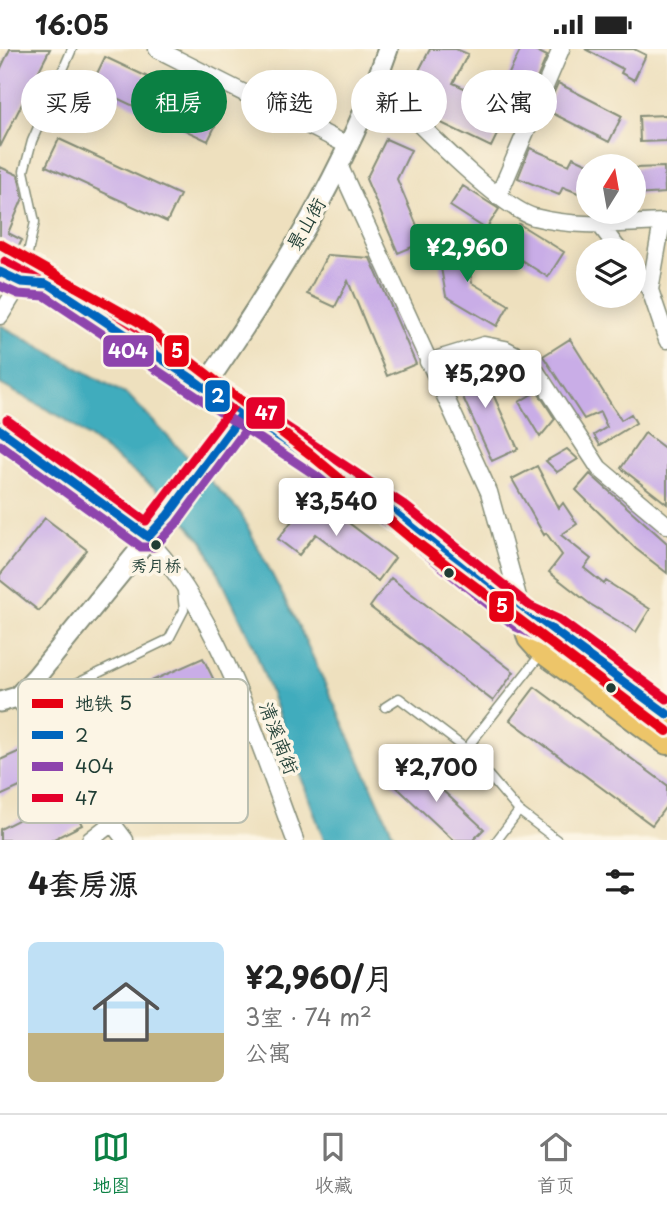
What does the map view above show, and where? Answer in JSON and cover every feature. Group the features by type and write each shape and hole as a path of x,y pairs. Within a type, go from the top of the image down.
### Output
{"main road":[{"path":"10,277 48,284 243,412 396,514 524,617 551,629 667,714"},
{"path":"524,617 530,638 543,652 667,742"}],"street":[{"path":"157,49 349,146"},
{"name":"景山街","path":"380,70 388,49"},
{"path":"498,197 561,49"},
{"name":"景山街","path":"204,387 269,289 340,165 354,133"},
{"path":"431,133 498,197 531,216 580,226 662,222 650,290"},
{"path":"340,165 489,492 524,617"},
{"path":"600,225 610,238"},
{"path":"1,313 10,277"},
{"path":"646,284 667,341"},
{"path":"428,362 484,345 505,349 530,362 599,468 667,526"},
{"path":"34,679 168,515 243,412"},
{"name":"清溪南街","path":"0,430 148,537 180,579 234,679"},
{"name":"清溪南街","path":"248,715 295,840"},
{"path":"90,840 112,823 125,840"}],"lane":[{"path":"10,277 35,222 24,171 32,141 72,49"},
{"path":"86,679 169,639 184,610 180,579"},
{"path":"466,749 543,652"},
{"path":"385,707 399,698 466,749 519,811 557,840"},
{"path":"248,738 255,734"},
{"path":"497,840 519,811"}],"water":[{"path":"0,325 129,396 240,512 300,629 396,840 324,840 254,647 204,543 157,490 65,419 0,384"}],"building":[{"path":"10,49 50,49 39,70 21,70 21,106 0,147 0,70"},
{"path":"430,49 456,49 468,54 453,83 461,87 461,133 447,126 447,70 419,70"},
{"path":"521,49 533,49 547,56 541,70 511,70"},
{"path":"585,49 634,49 646,55 634,80 621,73 623,69"},
{"path":"105,57 133,70 131,105 117,98 117,70 99,70"},
{"path":"558,83 622,116 609,142 557,116"},
{"path":"667,115 667,141 640,142 639,116"},
{"path":"191,133 212,133 208,141"},
{"path":"462,133 498,133 491,147"},
{"path":"59,139 180,195 167,222 46,166"},
{"path":"386,139 411,150 397,179 424,242 398,253 366,179"},
{"path":"530,148 569,165 573,157 576,158 576,192 563,187 559,195 518,178"},
{"path":"0,167 18,175 23,198 8,233 22,240 14,256 0,252"},
{"path":"664,167 665,193 646,194 646,168"},
{"path":"463,186 499,209 486,229 450,206"},
{"path":"519,224 564,252 548,277 504,249"},
{"path":"465,240 472,283 509,305 497,326 446,296 437,245"},
{"path":"327,255 370,258 416,364 387,376 348,281 335,307 307,294"},
{"path":"570,339 621,420 631,414 636,423 600,445 594,435 607,427 600,412 584,419 543,356"},
{"path":"477,359 518,449 492,461 451,371"},
{"path":"537,391 555,419 540,437 519,402"},
{"path":"645,433 667,450 667,504 621,468"},
{"path":"567,449 578,459 557,472 546,461"},
{"path":"537,466 559,508 563,503 577,524 561,535 591,559 584,568 604,584 606,581 650,609 636,632 590,604 549,572 562,555 546,533 544,535 512,479"},
{"path":"590,474 667,543 667,573 636,549 576,490"},
{"path":"312,495 395,558 378,581 316,534 299,555 278,539"},
{"path":"45,518 87,550 39,611 0,580 0,575"},
{"path":"391,578 514,672 493,701 370,607"},
{"path":"203,658 213,679 156,679"},
{"path":"535,687 667,785 667,805 652,825 510,720"},
{"path":"18,752 18,788 0,796 0,760"},
{"path":"410,760 484,829 473,840 453,840 390,781"},
{"path":"18,820 18,823 82,825 52,840 0,840 0,829"}],"metro line":[{"name":"5","path":"0,244 139,322 310,454 412,539 667,731"}],"transit line":[{"name":"47","path":"5,261 24,270 56,274 403,504 530,606 558,619 667,699"},
{"name":"2","path":"0,272 21,282 49,284 396,514 524,617 551,629 667,714"},
{"name":"404","path":"0,286 18,294 45,296 389,524 516,627 545,640 660,724"},
{"name":"47","path":"7,420 146,521 233,406"},
{"name":"2","path":"0,430 148,537 168,515 243,413"},
{"name":"404","path":"0,445 141,547 154,547 177,523 253,420"}],"place":[{"name":"秀月桥","path":"156,545"}]}
